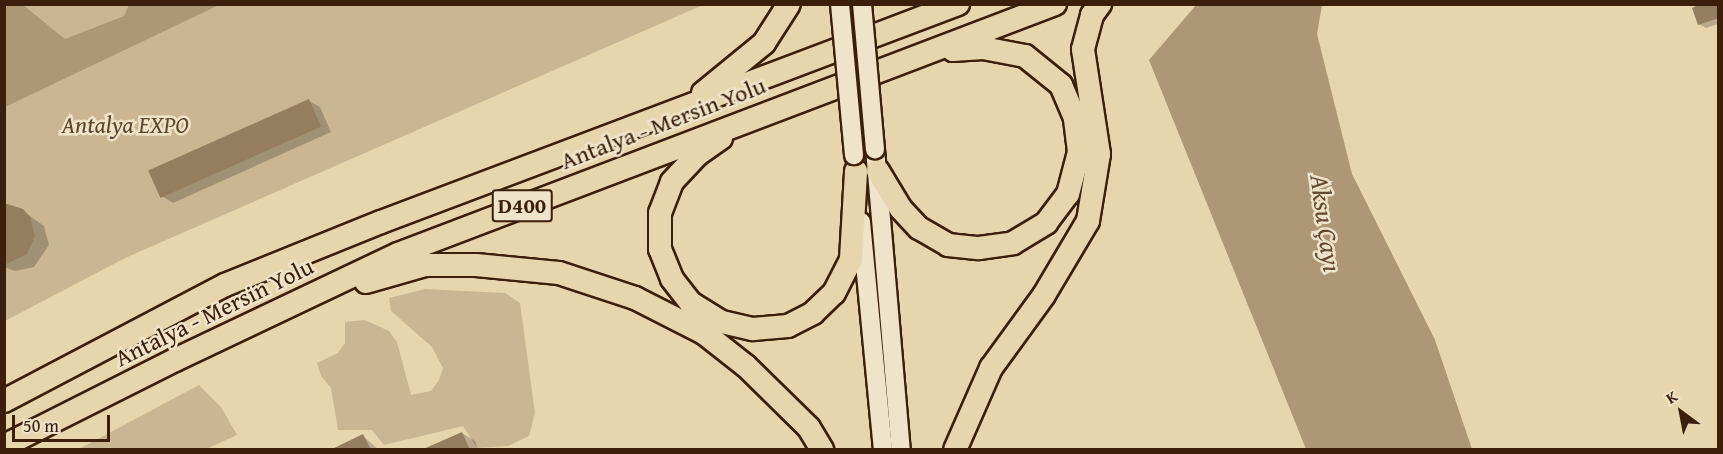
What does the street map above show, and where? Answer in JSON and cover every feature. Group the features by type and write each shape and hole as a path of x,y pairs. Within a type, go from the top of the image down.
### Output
{"highway":[{"path":"685,108 764,43 789,4"},
{"name":"Antalya - Mersin Yolu","path":"4,401 225,285 958,4"},
{"name":"Antalya - Mersin Yolu","path":"4,446 398,254 747,119 1055,4"},
{"path":"955,450 991,368 1044,295 1088,221 1099,154 1083,49 1092,15 1100,4"},
{"path":"862,166 919,228 948,245 979,248 1013,243 1046,223 1068,194 1079,152 1075,118 1060,85 1025,56 983,48 928,51"},
{"path":"747,119 697,155 672,182 660,213 660,249 672,279 691,303 722,322 753,329 788,326 813,313 834,293 851,259 862,166"},
{"path":"293,304 425,265 476,265 559,273 636,298 704,333 746,366 809,428 822,450"}],"main road":[{"path":"840,4 901,450"},
{"path":"862,4 875,149 862,166 883,450"}],"green space":[{"name":"Antalya EXPO","path":"5,5 703,5 125,258 5,321"},
{"path":"425,289 505,293 520,303 535,413 529,436 508,446 477,448 463,426 384,445 372,430 338,430 331,388 321,376 317,363 338,353 345,343 345,322 365,320 389,331 397,342 411,395 431,391 439,380 443,368 432,347 391,311 389,298"},
{"path":"199,385 221,407 237,435 206,449 79,449"}],"water":[{"path":"5,4 23,5 65,39 124,16 129,5 219,5 5,107"},
{"name":"Aksu Çayı","path":"1197,4 1322,5 1317,34 1352,174 1435,340 1472,449 1306,449 1149,60"}],"building":[{"path":"1700,4 1717,4 1719,18 1698,25 1692,8"},
{"path":"309,99 321,126 160,198 148,171"},
{"path":"4,203 23,209 30,217 35,236 27,254 4,265"},
{"path":"462,432 470,450 421,450"},
{"path":"363,434 371,450 330,450"}]}
